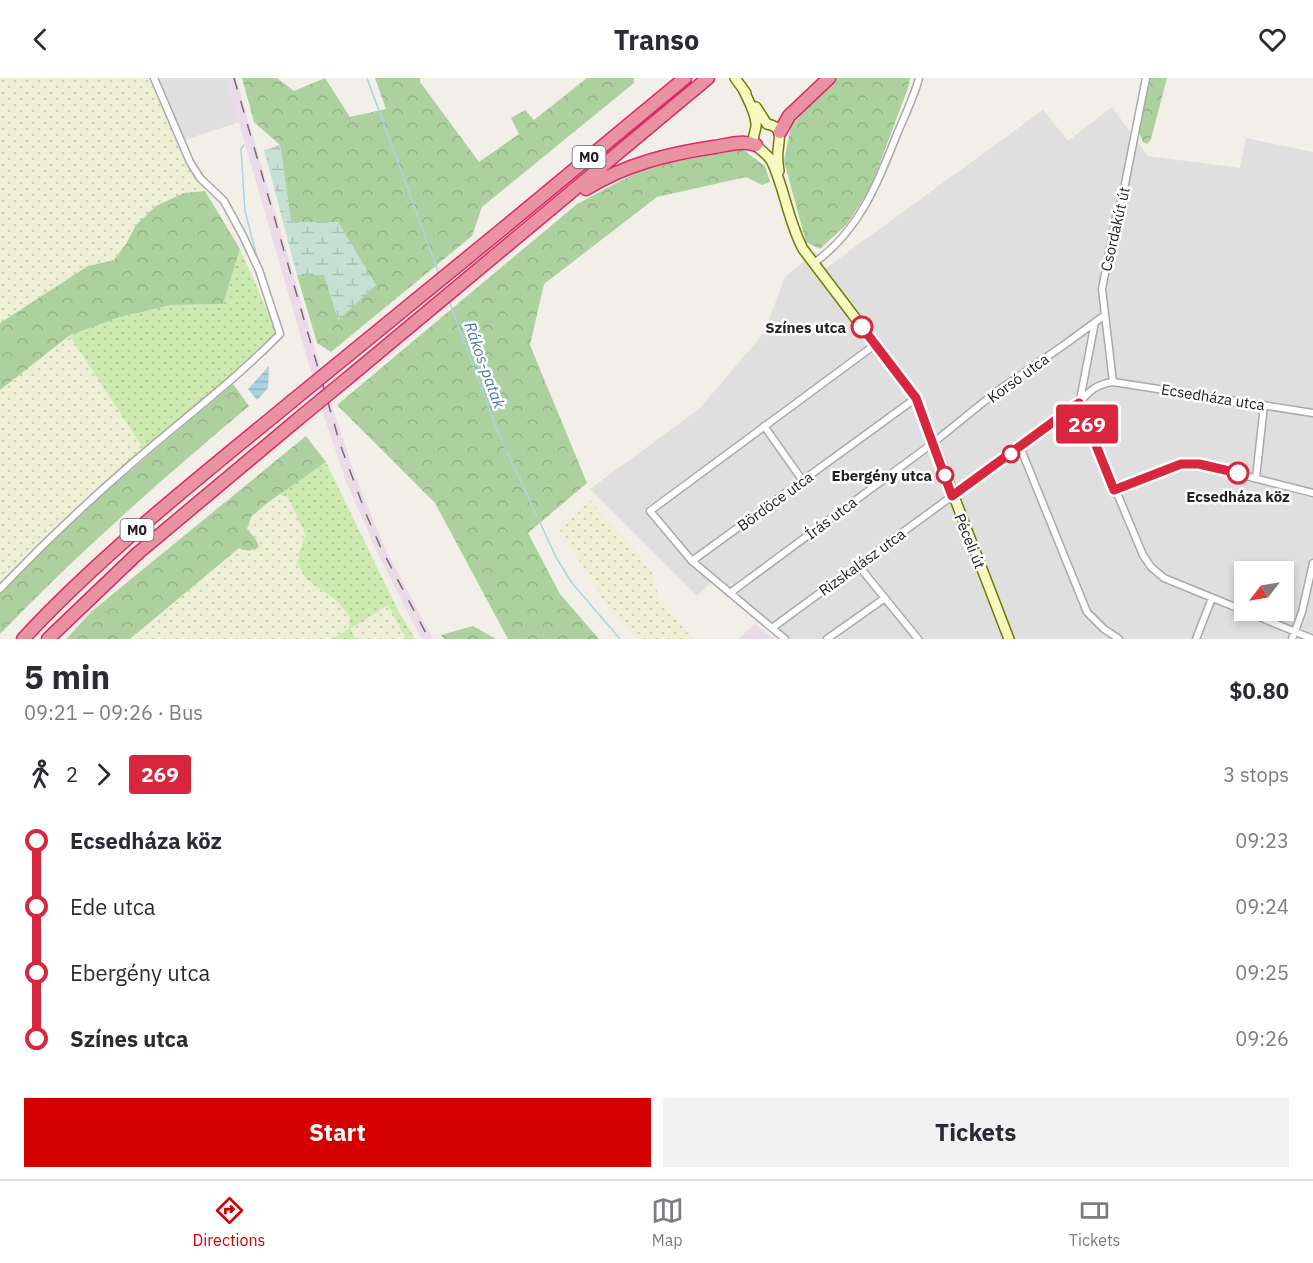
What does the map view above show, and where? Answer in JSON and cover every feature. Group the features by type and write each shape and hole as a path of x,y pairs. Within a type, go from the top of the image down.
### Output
{"highway":[{"name":"M0","path":"22,639 98,565 291,402 685,78"},
{"name":"M0","path":"48,639 138,553 708,78"},
{"path":"780,132 789,116 829,78"},
{"path":"545,215 601,180 640,162 673,153 735,143 748,142 760,148"}],"main road":[{"path":"735,78 767,124 774,126 780,132 778,159 782,188"},
{"path":"743,89 753,112 756,130 754,137 760,148 771,159 782,188"},
{"path":"756,130 767,124"},
{"path":"760,148 772,150 779,145"},
{"name":"Péceli út","path":"782,188 796,236 916,398 1009,639"}],"street":[{"path":"0,589 46,540 129,466 247,368 280,334 259,270 243,236 224,201 205,183 190,162 154,78"},
{"path":"814,263 848,232 867,204 919,78"},
{"name":"Csordakút út","path":"1113,382 1102,289 1146,78"},
{"name":"Korsó utca","path":"933,443 996,392 1104,315"},
{"path":"1096,321 1079,403 1114,490 1143,555 1151,567 1164,578 1313,639"},
{"path":"786,639 692,561 650,511 876,344"},
{"path":"952,496 1079,403 1099,384 1113,382"},
{"name":"Ecsedháza utca","path":"1113,382 1313,413"},
{"name":"Bördöce utca","path":"692,561 916,398"},
{"path":"1256,478 1264,405"},
{"path":"764,426 803,481"},
{"name":"Írás utca","path":"730,593 933,443"},
{"path":"1020,447 1083,603 1104,629 1119,639"},
{"path":"1114,490 1181,464 1199,464 1313,493"},
{"name":"Rizskalász utca","path":"772,628 952,496"},
{"path":"1292,639 1293,631 1302,612 1313,564"},
{"path":"858,566 918,639"},
{"path":"827,639 885,598"},
{"path":"1196,639 1212,598"}],"shaded area":[{"path":"159,78 226,78 240,122 184,140"},
{"path":"226,78 236,78 332,407 356,478 384,546 433,639 422,639 376,550 346,481 322,410"},
{"path":"1112,107 1148,156 1240,168 1246,138 1313,152 1313,639 780,639 711,582 697,596 590,489 699,409 764,333 785,277 815,252 826,268 1043,110 1068,141"},
{"path":"755,624 775,639 738,639"}],"green space":[{"path":"0,78 159,78 205,191 184,193 136,225 114,260 88,266 0,323"},
{"path":"242,78 277,78 294,91 325,78 350,117 386,109 375,78 420,78 420,82 479,162 519,134 511,118 525,110 534,120 587,78 634,78 634,83 482,207 472,236 331,352 317,343 297,275 324,275 376,285 291,222 280,145 254,122"},
{"path":"836,78 910,78 871,187 847,224 820,249 806,242 784,161 791,126"},
{"path":"1147,78 1167,78 1151,139 1147,144 1143,142 1139,132 1139,123"},
{"path":"280,145 291,222 338,222 376,285 338,320 324,275 297,275 264,150"},
{"path":"742,149 765,166 770,182 762,185 746,177 657,197 544,284 530,345 587,483 528,533 560,594 599,639 508,639 435,503 337,405 577,204 647,167"},
{"path":"205,191 240,249 223,304 171,305 120,317 70,335 0,390 0,323 88,266 114,260 136,225 156,206 184,193"},
{"path":"240,249 279,337 233,384 149,457 69,335 120,317 171,305 223,304"},
{"path":"69,335 149,457 81,513 0,592 0,390"},
{"path":"233,384 249,406 122,517 0,634 0,592 81,513"},
{"path":"306,436 326,462 267,503 251,517 247,529 259,547 249,551 239,548 130,639 66,639 92,611"},
{"path":"326,462 398,610 415,639 406,639 388,605 350,629 356,639 331,639 349,629 350,617 336,600 306,579 298,564 299,552 306,536 288,497 278,494"},
{"path":"278,494 288,497 306,536 299,552 298,564 306,579 336,600 350,617 350,629 388,605 406,639 356,639 349,629 331,639 130,639 239,548 249,551 255,538 247,529 251,517"},
{"path":"590,500 650,567 660,601 693,639 639,639 609,609 560,530"},
{"path":"473,626 496,639 444,639 441,635"}],"water":[{"path":"269,366 268,388 257,400 248,389"}],"waterway":[{"name":"Rákos-patak","path":"367,78 439,274"},
{"path":"244,145 241,149 245,211 257,257"},
{"name":"Rákos-patak","path":"449,301 497,430 556,557 572,583 620,639"}],"railway":[{"path":"234,78 340,444 381,548 429,639"}],"bus line":[{"name":"269","path":"862,327 912,390 952,496 1079,403 1114,490 1181,464 1199,464 1238,473"}],"place":[{"name":"Színes utca","path":"862,327"},
{"name":"Ecsedháza köz","path":"1238,473"},
{"name":"Ebergény utca","path":"945,475"}]}
